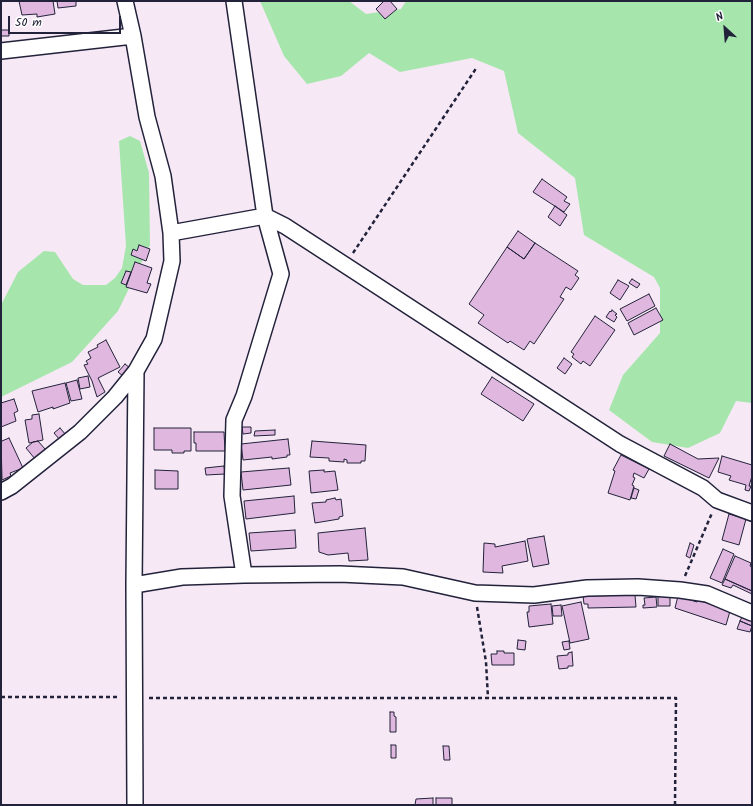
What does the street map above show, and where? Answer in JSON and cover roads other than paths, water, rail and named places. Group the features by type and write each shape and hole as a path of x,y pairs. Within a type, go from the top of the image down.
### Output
{"street":[{"path":"1,492 12,486 80,432 115,397 136,371 154,339 172,261 171,233 163,176 147,117 133,36 125,1"},
{"path":"234,1 265,216 281,274 244,396 234,420 232,496 244,575"},
{"path":"1,51 133,36"},
{"path":"171,233 265,216 285,226 620,444 703,488 717,500 752,514"},
{"path":"135,805 134,585 136,371"},
{"path":"134,585 182,577 340,574 403,577 475,593 534,595 587,588 631,587 680,590 707,594 752,614"}]}
